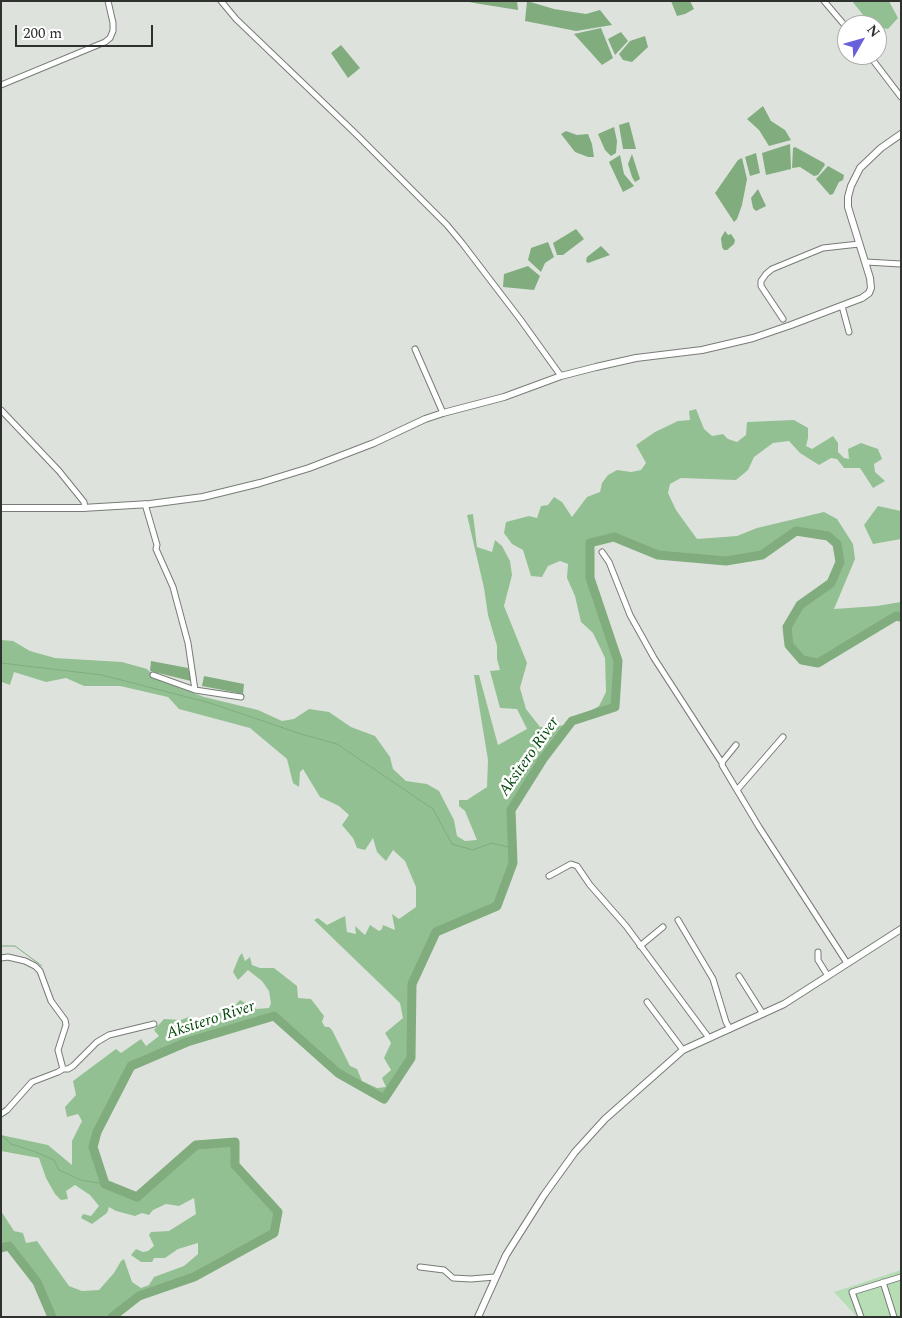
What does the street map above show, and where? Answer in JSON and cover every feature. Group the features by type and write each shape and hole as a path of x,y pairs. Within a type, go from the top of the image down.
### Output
{"street":[{"path":"1,85 110,38 113,31 113,23 108,1"},
{"path":"221,1 236,19 356,134 447,225 462,242 561,376"},
{"path":"824,1 837,16"},
{"path":"877,65 901,97"},
{"path":"1,508 85,508 145,504 203,497 310,468 374,443 425,419 504,397 561,376 634,359 702,350 753,338 792,326 862,298 869,293 871,288 866,262 848,207 848,197 860,168 868,159 901,134"},
{"path":"783,319 761,286 761,281 766,274 772,269 823,248 859,244"},
{"path":"866,262 901,264"},
{"path":"842,306 849,332"},
{"path":"415,348 443,413"},
{"path":"1,410 59,471 84,502 85,508"},
{"path":"145,504 157,545 156,550 173,587 188,643 196,690"},
{"path":"602,552 609,562 630,615 654,658 722,763 763,834 848,963"},
{"path":"153,675 196,690 241,698"},
{"path":"737,790 783,737"},
{"path":"722,763 736,745"},
{"path":"549,876 572,864 577,866 710,1038"},
{"path":"678,920 712,979 730,1029"},
{"path":"640,946 663,926"},
{"path":"478,1317 510,1248 544,1195 579,1147 600,1124 683,1050 764,1014 801,994 901,929"},
{"path":"818,952 818,960 828,976"},
{"path":"1,958 8,957 24,961 35,966 40,971 51,1001 65,1020 66,1025 58,1050 63,1069"},
{"path":"739,976 764,1014"},
{"path":"647,1002 683,1050"},
{"path":"1,1114 7,1110 32,1082 73,1066 97,1042 109,1035 154,1024"},
{"path":"420,1267 444,1270 454,1278 495,1277"},
{"path":"861,1317 852,1292 901,1276"},
{"path":"883,1282 894,1317"}],"shaded area":[{"path":"465,1 517,1 518,10 474,3"},
{"path":"527,1 554,9 586,14 600,10 612,25 576,31 525,21"},
{"path":"671,1 690,1 694,9 677,16"},
{"path":"852,1 889,1 898,18 888,29 887,15 863,15"},
{"path":"601,28 613,58 602,65 574,34"},
{"path":"621,32 628,41 615,55 608,39"},
{"path":"645,36 648,47 632,62 623,60 619,54 630,41"},
{"path":"341,45 360,68 348,78 331,53"},
{"path":"763,106 771,121 785,130 791,140 769,146 759,130 747,119"},
{"path":"629,122 636,149 623,149 619,125"},
{"path":"614,127 617,141 616,153 611,156 605,150 598,134"},
{"path":"566,131 577,135 588,134 594,157 588,157 575,152 561,134"},
{"path":"790,144 791,169 766,175 762,153"},
{"path":"795,147 824,163 825,165 818,175 814,176 800,167 792,168 793,148"},
{"path":"756,153 760,173 750,176 745,157"},
{"path":"632,154 640,179 635,182 628,164"},
{"path":"620,155 624,174 634,186 623,192 609,162"},
{"path":"742,158 747,179 742,205 734,222 715,193 738,160"},
{"path":"828,166 844,175 843,180 839,182 833,194 830,195 816,179"},
{"path":"758,189 766,206 756,211 753,208 751,198"},
{"path":"576,229 584,239 563,255 557,255 553,243"},
{"path":"725,231 728,235 731,234 735,240 734,244 727,250 724,250 722,247 721,238"},
{"path":"548,242 554,257 545,263 541,272 528,260 531,248"},
{"path":"601,246 610,255 588,263 586,261 587,257"},
{"path":"528,266 540,276 534,290 503,287 504,274"},
{"path":"696,409 704,429 712,436 723,434 728,439 737,442 746,435 747,422 794,420 808,428 806,446 812,449 833,436 838,443 838,452 844,458 849,459 848,449 861,443 878,449 882,459 874,464 875,472 885,481 873,488 860,468 844,468 837,459 831,458 819,465 800,453 789,441 773,443 754,457 748,470 736,480 681,478 670,484 668,493 676,510 697,539 737,536 757,528 824,512 837,519 853,544 855,559 834,609 901,602 901,617 896,616 818,663 802,660 789,645 787,627 800,605 831,583 840,562 837,544 828,536 796,531 762,555 726,561 658,555 614,537 590,543 590,579 618,661 615,707 572,721 599,706 606,692 605,658 593,633 581,622 575,596 567,578 568,564 560,561 548,566 542,577 531,576 523,550 512,544 504,533 506,522 529,516 537,518 541,506 548,505 554,497 562,502 572,517 587,497 600,492 602,483 608,475 617,470 631,472 641,470 646,463 636,445 655,432 678,421 690,420 689,411"},
{"path":"878,506 901,511 901,539 873,544 864,525"},
{"path":"473,514 477,547 492,552 495,540 502,546 510,561 512,575 504,606 527,663 520,688 526,709 540,727 569,725 511,810 513,863 497,906 436,932 412,984 411,1058 384,1099 338,1073 274,1016 187,1042 130,1069 97,1132 93,1147 105,1184 137,1197 196,1145 235,1142 235,1161 278,1212 274,1233 194,1277 139,1296 112,1317 52,1317 37,1282 9,1246 1,1248 1,1211 14,1231 23,1233 26,1243 37,1241 69,1286 82,1291 99,1290 124,1259 132,1282 141,1288 149,1285 154,1277 184,1266 198,1254 198,1243 178,1249 165,1258 154,1258 152,1262 141,1262 131,1255 136,1249 143,1252 148,1251 154,1246 149,1235 151,1232 169,1231 196,1214 194,1198 179,1206 166,1204 153,1210 149,1215 142,1213 135,1216 109,1207 107,1213 92,1224 81,1218 83,1214 91,1216 99,1206 90,1195 75,1185 66,1191 68,1199 61,1200 55,1194 46,1178 39,1158 1,1151 1,1135 48,1145 72,1165 72,1141 82,1121 78,1114 67,1117 65,1107 76,1095 73,1081 116,1049 121,1053 141,1039 146,1046 159,1036 154,1030 164,1019 181,1020 191,1016 192,1022 232,1009 240,1000 256,1009 269,1008 271,1003 269,991 262,981 248,970 238,980 233,972 242,953 245,961 250,957 252,965 260,968 274,968 297,986 298,998 311,999 324,1016 322,1022 325,1027 329,1027 332,1030 350,1066 357,1069 362,1081 377,1088 386,1087 382,1078 391,1070 384,1058 391,1043 385,1033 403,1018 400,1003 314,920 318,918 327,925 345,916 347,932 356,934 355,926 365,935 370,925 379,931 383,925 395,930 392,914 399,919 416,907 416,887 405,861 393,850 386,861 377,852 373,838 365,850 357,848 353,838 342,825 349,815 339,806 320,797 303,769 300,772 299,787 293,783 287,759 250,728 179,709 168,697 120,686 84,686 66,678 46,682 14,672 10,685 2,682 2,679 1,681 1,640 13,641 30,651 55,658 122,662 147,669 153,675 169,684 204,697 258,710 282,721 294,719 309,709 329,712 351,727 375,736 390,757 393,769 406,781 427,784 439,791 454,820 457,836 465,841 477,840 465,811 459,806 459,800 467,800 487,787 488,760 474,675 479,675 498,745 527,729 517,709 500,708 490,671 500,670 497,659 497,646 488,615 484,588 467,515"},
{"path":"151,661 188,668 191,681 150,671"},
{"path":"204,676 244,684 243,694 202,686"},
{"path":"901,1270 901,1317 857,1317 834,1292"}],"waterway":[{"name":"Aksitero River","path":"112,1317 139,1296 194,1277 274,1233 278,1212 235,1165 235,1142 196,1145 137,1197 105,1184 93,1147 97,1132 131,1066 187,1042 274,1016 338,1073 384,1099 411,1058 412,984 436,932 497,906 513,863 511,810 543,759 572,721 615,707 618,661 590,578 590,543 614,537 658,555 726,561 762,555 796,531 828,536 837,544 840,562 831,583 800,605 787,627 789,645 802,660 818,663 896,616 901,617"},
{"path":"1,663 102,675 210,703 301,734 337,744 433,809 452,844 473,850 492,843 512,848"},
{"path":"1,946 15,946 42,966"},
{"path":"1,1135 11,1144 54,1160 59,1170 81,1180 105,1184"},
{"name":"Aksitero River","path":"1,1248 9,1246 37,1282 52,1317"}]}
